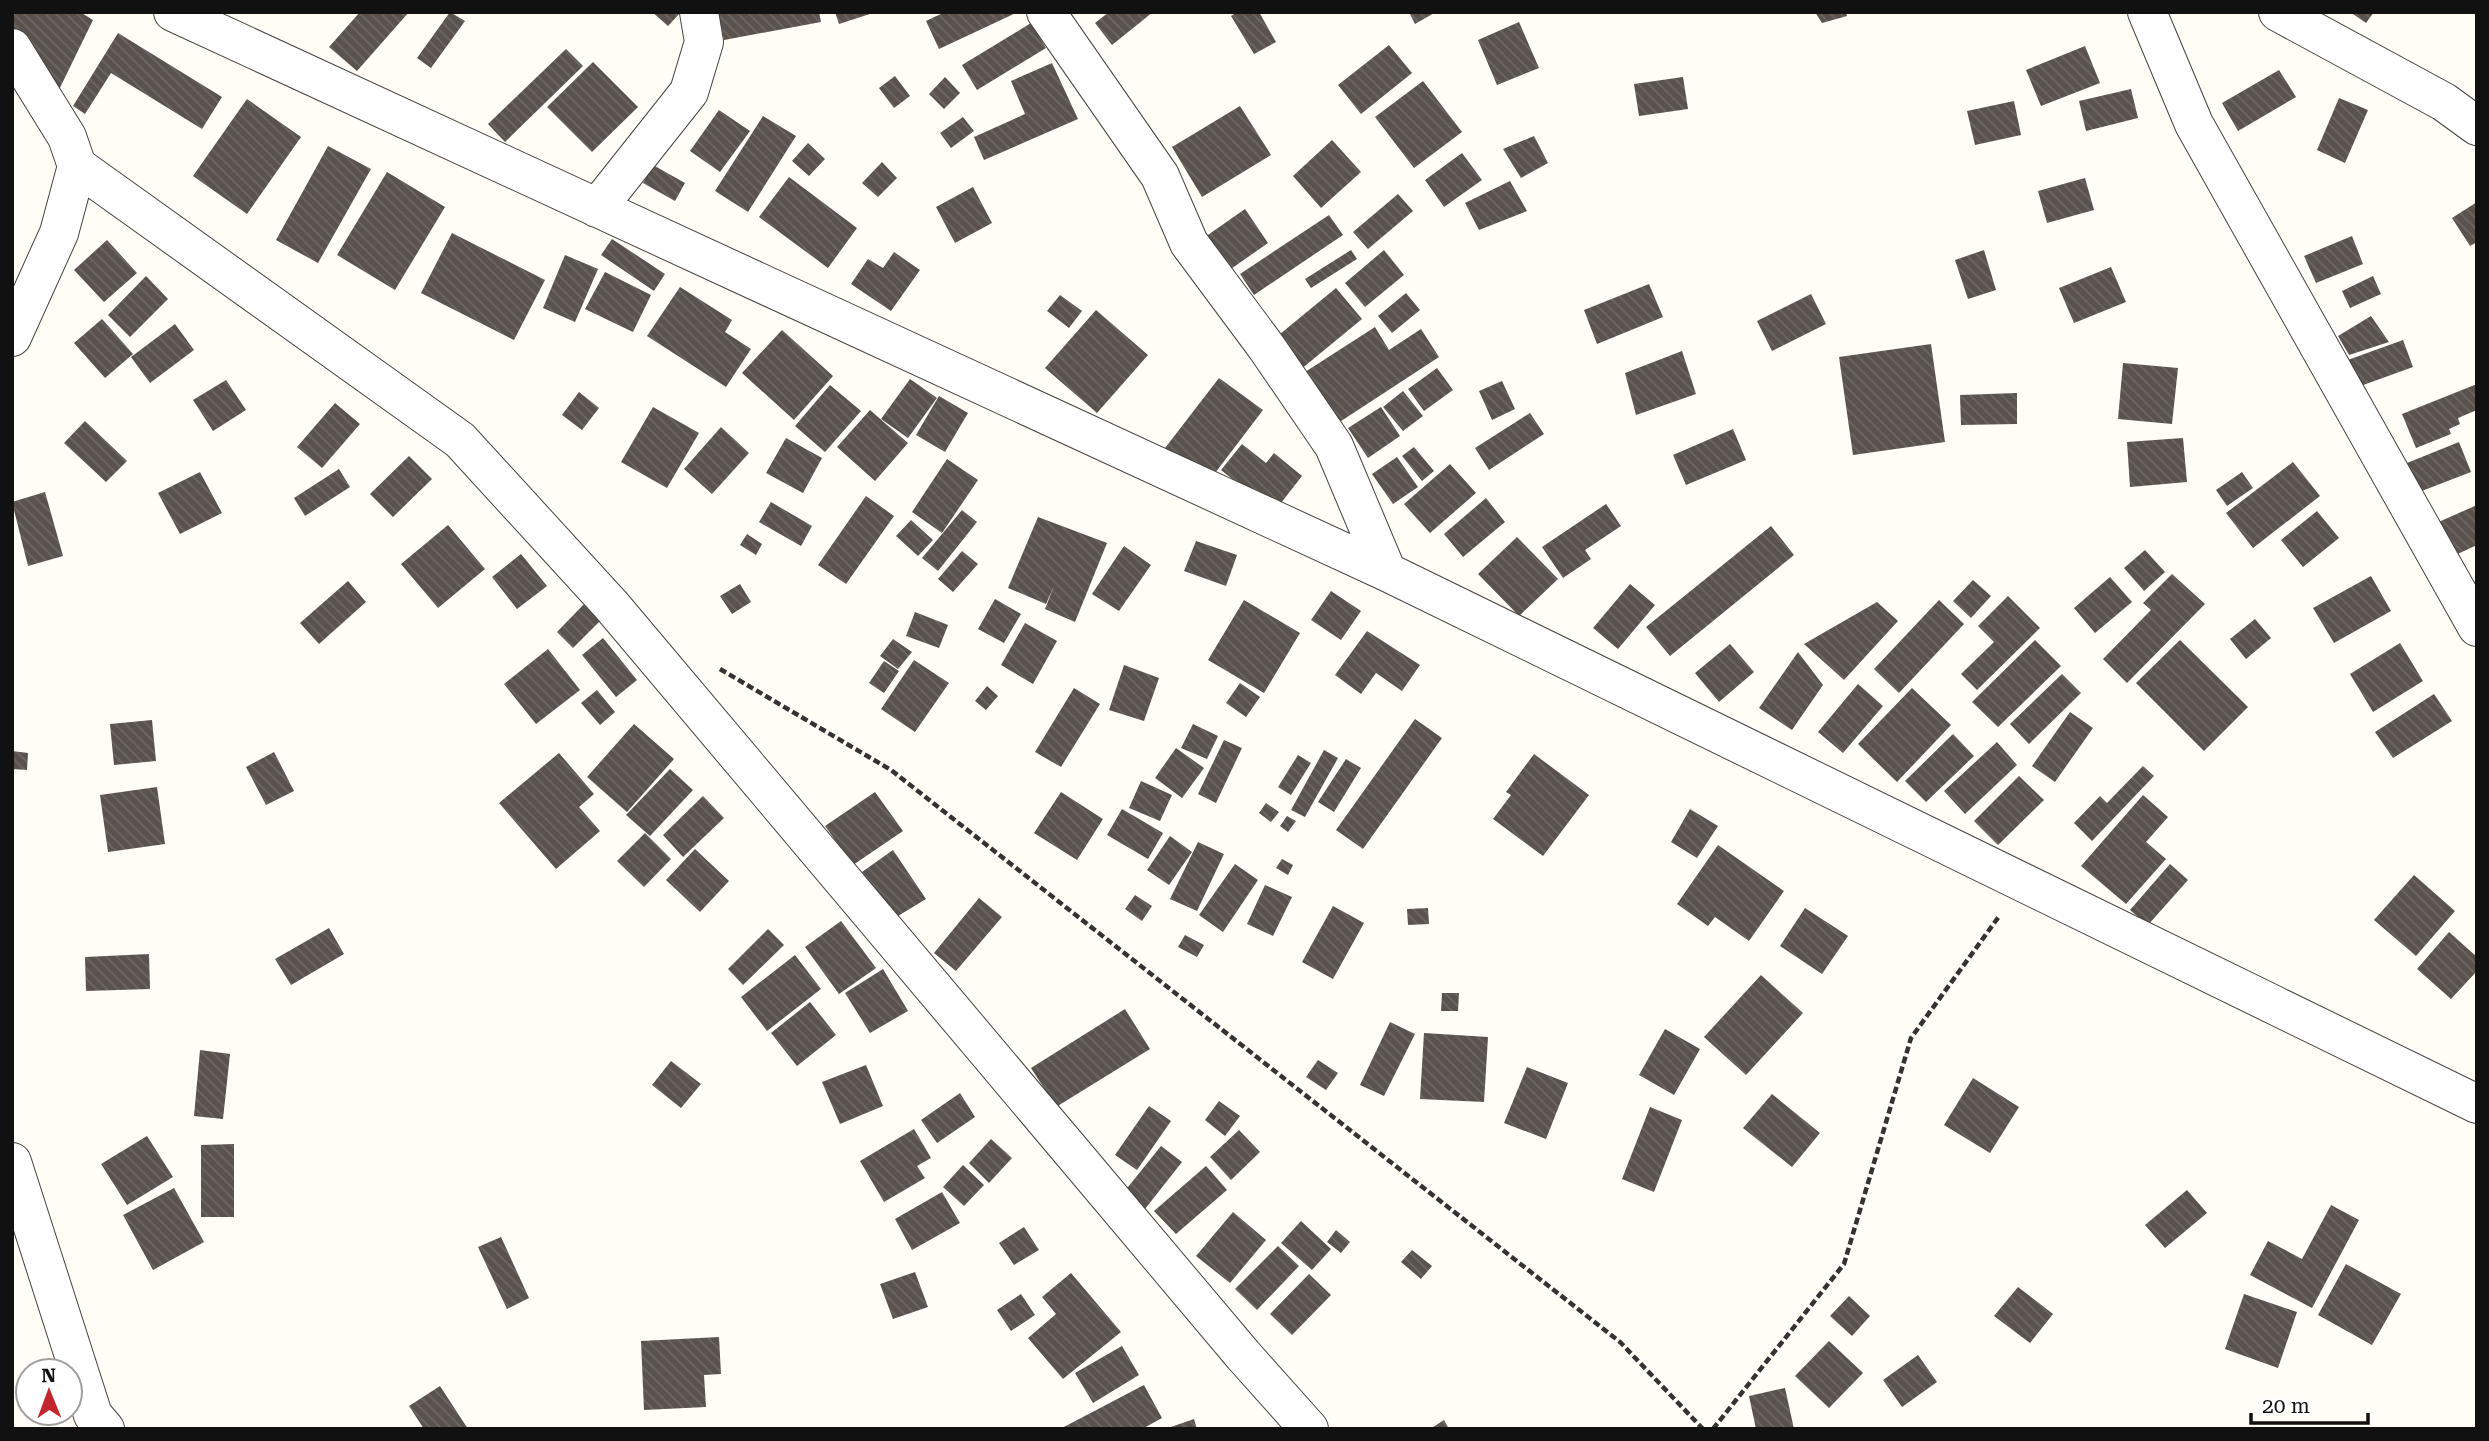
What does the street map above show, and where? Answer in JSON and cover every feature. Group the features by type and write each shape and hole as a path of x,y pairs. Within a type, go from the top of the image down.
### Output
{"street":[{"path":"173,12 1387,572 2477,1104"},
{"path":"597,208 689,92 704,42 699,12"},
{"path":"1046,12 1160,176 1189,243 1268,348 1334,446 1387,572"},
{"path":"2147,12 2194,124 2473,609"},
{"path":"2278,12 2444,102 2477,125"},
{"path":"12,48 67,137 76,166 59,233 12,337"},
{"path":"76,166 460,440 611,605 1225,1334 1309,1429"},
{"path":"12,1162 93,1415 105,1429"}],"path":[{"path":"716,667 891,770 1620,1342 1703,1429"},
{"path":"1713,1429 1844,1264 1911,1038 2023,883"}],"building":[{"path":"13,12 80,12 93,20 54,100 12,28"},
{"path":"360,12 409,12 357,71 329,47"},
{"path":"450,12 465,21 431,68 417,58"},
{"path":"652,12 681,12 668,26"},
{"path":"718,12 819,12 821,22 724,40"},
{"path":"835,12 873,12 873,13 839,24"},
{"path":"945,12 1018,12 939,49 926,21"},
{"path":"1109,12 1153,12 1112,45 1095,23"},
{"path":"1237,12 1259,12 1276,42 1254,54 1231,16"},
{"path":"1409,12 1436,12 1415,24"},
{"path":"1815,12 1846,12 1847,16 1822,23"},
{"path":"2350,12 2374,12 2366,23"},
{"path":"1519,22 1539,68 1497,85 1478,40"},
{"path":"1031,23 1046,48 977,90 962,65"},
{"path":"118,33 222,97 202,129 111,73 85,114 73,106"},
{"path":"1389,45 1412,73 1361,114 1338,85"},
{"path":"2085,46 2100,83 2041,106 2026,70"},
{"path":"566,49 583,66 505,142 488,124"},
{"path":"593,62 638,107 592,152 547,107"},
{"path":"1052,63 1078,119 984,160 974,137 1025,114 1011,81"},
{"path":"2279,70 2296,97 2238,131 2222,103"},
{"path":"895,76 910,96 894,108 879,88"},
{"path":"945,77 960,93 944,109 929,94"},
{"path":"1683,77 1688,109 1639,116 1634,84"},
{"path":"1423,81 1462,132 1414,168 1375,117"},
{"path":"2131,89 2138,118 2086,131 2079,101"},
{"path":"2339,98 2368,110 2345,163 2317,150"},
{"path":"247,99 301,137 247,214 193,176"},
{"path":"2014,101 2021,135 1975,145 1967,111"},
{"path":"1240,106 1271,155 1202,197 1172,147"},
{"path":"719,110 750,131 720,172 690,151"},
{"path":"763,116 796,136 748,212 715,191"},
{"path":"963,117 974,131 951,148 940,133"},
{"path":"1534,136 1548,163 1521,178 1503,149"},
{"path":"1332,140 1361,172 1321,208 1293,176"},
{"path":"808,143 825,159 809,176 792,161"},
{"path":"328,146 371,169 318,263 276,240"},
{"path":"1462,153 1482,180 1444,207 1425,180"},
{"path":"882,162 897,178 878,197 862,183"},
{"path":"653,165 685,183 675,201 643,183"},
{"path":"387,172 445,207 395,290 337,255"},
{"path":"789,177 857,228 828,268 759,217"},
{"path":"2085,178 2094,210 2047,223 2038,191"},
{"path":"1510,181 1527,211 1479,230 1465,203"},
{"path":"973,187 992,223 955,243 936,207"},
{"path":"1398,194 1413,211 1368,249 1353,232"},
{"path":"2477,202 2477,242 2470,246 2452,218"},
{"path":"1245,209 1268,243 1228,271 1205,237"},
{"path":"1329,215 1343,235 1254,295 1240,274"},
{"path":"452,233 545,280 514,340 421,293"},
{"path":"2352,236 2363,264 2316,283 2304,256"},
{"path":"612,239 665,274 654,291 601,255"},
{"path":"107,240 137,273 104,302 74,270"},
{"path":"1351,250 1357,259 1311,288 1305,279"},
{"path":"1384,250 1404,275 1365,307 1345,283"},
{"path":"1984,250 1996,290 1968,299 1955,260"},
{"path":"894,252 920,270 891,311 851,284 868,259 883,268"},
{"path":"565,255 598,269 575,322 543,308"},
{"path":"2111,267 2126,302 2074,323 2059,288"},
{"path":"605,272 651,295 633,332 585,309"},
{"path":"146,276 168,299 130,337 108,315"},
{"path":"2373,276 2381,294 2350,308 2342,291"},
{"path":"1649,284 1663,317 1597,344 1584,310"},
{"path":"680,287 732,320 725,332 751,349 726,387 647,336"},
{"path":"1336,288 1362,319 1300,370 1274,339"},
{"path":"1406,293 1420,310 1392,333 1378,316"},
{"path":"1811,294 1826,324 1772,351 1757,321"},
{"path":"1060,295 1082,311 1069,328 1047,311"},
{"path":"1096,310 1148,355 1097,413 1045,368"},
{"path":"2371,316 2389,342 2349,355 2338,336"},
{"path":"102,319 133,354 105,378 74,343"},
{"path":"175,324 194,350 150,383 131,357"},
{"path":"1375,327 1389,350 1421,329 1439,357 1335,425 1302,374"},
{"path":"782,330 833,376 794,420 742,373"},
{"path":"2403,340 2413,367 2355,388 2345,361"},
{"path":"1931,344 1945,442 1853,455 1839,357"},
{"path":"1682,351 1696,394 1636,415 1625,373"},
{"path":"2123,363 2178,368 2172,424 2118,419"},
{"path":"1437,368 1453,390 1424,411 1408,389"},
{"path":"1219,378 1263,410 1206,485 1162,452"},
{"path":"910,379 937,398 908,438 881,419"},
{"path":"226,380 246,410 213,431 193,400"},
{"path":"1502,381 1515,409 1492,420 1479,391"},
{"path":"2477,384 2477,410 2458,418 2460,424 2449,429 2451,434 2416,448 2402,414"},
{"path":"830,385 861,411 825,452 795,426"},
{"path":"1403,391 1423,416 1403,431 1383,407"},
{"path":"579,392 599,408 582,430 562,415"},
{"path":"2017,393 2017,424 1961,425 1960,395"},
{"path":"939,396 968,413 945,452 916,435"},
{"path":"335,403 360,424 322,468 297,447"},
{"path":"653,407 699,433 667,488 621,462"},
{"path":"1381,407 1400,436 1368,458 1348,428"},
{"path":"870,410 908,443 875,481 837,447"},
{"path":"1530,413 1544,434 1489,470 1475,448"},
{"path":"85,421 127,461 106,482 64,443"},
{"path":"721,427 749,453 712,494 684,469"},
{"path":"1733,429 1746,460 1686,485 1673,455"},
{"path":"786,438 822,458 803,493 766,473"},
{"path":"2183,438 2187,482 2130,487 2127,442"},
{"path":"2459,442 2471,472 2414,494 2402,465"},
{"path":"1242,444 1266,463 1274,453 1302,476 1274,512 1221,470"},
{"path":"1414,447 1434,471 1422,481 1402,456"},
{"path":"409,456 432,479 393,517 370,494"},
{"path":"1397,457 1418,487 1393,504 1372,474"},
{"path":"947,459 978,480 942,533 912,512"},
{"path":"2293,462 2320,496 2253,548 2226,513"},
{"path":"1450,464 1476,493 1430,533 1404,504"},
{"path":"339,469 350,487 305,516 294,498"},
{"path":"200,472 222,513 180,534 158,493"},
{"path":"2242,472 2253,488 2227,506 2216,490"},
{"path":"45,492 63,556 28,566 12,502"},
{"path":"866,496 894,516 846,584 818,565"},
{"path":"1486,498 1505,522 1463,557 1444,534"},
{"path":"771,502 812,526 801,546 759,522"},
{"path":"1606,504 1621,526 1585,550 1591,559 1563,578 1542,547"},
{"path":"2477,505 2477,545 2449,558 2434,524"},
{"path":"962,510 977,522 938,571 922,558"},
{"path":"2317,511 2339,538 2303,567 2281,540"},
{"path":"1038,517 1107,543 1075,622 1045,609 1054,586 1046,604 1008,588"},
{"path":"911,520 933,540 918,556 896,536"},
{"path":"448,525 485,569 438,608 401,564"},
{"path":"1771,526 1794,555 1670,656 1646,627"},
{"path":"747,534 762,544 756,555 740,545"},
{"path":"1517,537 1558,579 1519,616 1478,574"},
{"path":"1196,541 1237,555 1226,586 1184,571"},
{"path":"1124,546 1151,565 1119,611 1092,594"},
{"path":"2145,550 2165,572 2144,591 2124,568"},
{"path":"962,551 978,564 953,592 938,579"},
{"path":"521,554 547,586 517,609 492,577"},
{"path":"2172,574 2205,604 2127,683 2103,659 2151,610 2143,603"},
{"path":"2371,576 2391,611 2334,643 2313,608"},
{"path":"2110,577 2132,602 2095,633 2074,608"},
{"path":"1973,580 1991,596 1971,618 1953,601"},
{"path":"348,581 366,602 319,644 300,623"},
{"path":"740,584 751,602 732,614 720,596"},
{"path":"1630,584 1655,605 1618,649 1593,628"},
{"path":"1331,591 1361,611 1341,640 1311,620"},
{"path":"2008,596 2040,628 1977,690 1961,674 1994,642 1978,626"},
{"path":"995,599 1021,614 1004,643 978,629"},
{"path":"1244,600 1300,633 1264,693 1208,660"},
{"path":"1939,600 1964,624 1899,693 1874,669"},
{"path":"1877,602 1898,621 1844,680 1804,644"},
{"path":"585,603 601,620 573,648 557,632"},
{"path":"915,612 948,625 939,648 906,636"},
{"path":"2255,619 2271,638 2246,659 2230,639"},
{"path":"1025,623 1057,641 1033,684 1001,665"},
{"path":"1367,631 1420,665 1402,691 1376,673 1361,694 1335,675"},
{"path":"603,638 637,680 616,697 582,655"},
{"path":"893,639 912,652 898,669 880,656"},
{"path":"2035,640 2061,666 1998,727 1972,702"},
{"path":"2180,640 2248,707 2204,751 2136,683"},
{"path":"2400,643 2423,681 2373,712 2350,674"},
{"path":"1730,644 1754,672 1719,702 1695,673"},
{"path":"548,649 580,690 536,724 504,684"},
{"path":"1798,652 1823,685 1792,730 1759,708"},
{"path":"914,660 949,683 915,732 881,709"},
{"path":"884,661 899,671 884,693 869,683"},
{"path":"1124,665 1159,678 1144,721 1109,710"},
{"path":"2062,674 2081,693 2029,744 2010,724"},
{"path":"1240,683 1260,697 1246,717 1226,703"},
{"path":"1858,684 1883,706 1843,753 1818,732"},
{"path":"987,686 998,696 986,710 975,701"},
{"path":"1074,688 1100,704 1061,767 1035,752"},
{"path":"1912,688 1951,725 1897,782 1858,744"},
{"path":"597,690 615,712 600,725 581,703"},
{"path":"2434,694 2452,721 2393,758 2375,732"},
{"path":"2070,712 2093,728 2055,782 2032,766"},
{"path":"1415,719 1442,738 1363,849 1336,830"},
{"path":"152,720 156,761 114,765 110,724"},
{"path":"634,724 674,759 627,812 587,777"},
{"path":"1193,724 1218,736 1207,759 1181,748"},
{"path":"1953,734 1974,756 1926,802 1905,781"},
{"path":"1224,740 1242,748 1216,803 1198,794"},
{"path":"1997,742 2017,765 1965,814 1944,791"},
{"path":"1176,748 1204,768 1182,798 1155,778"},
{"path":"1324,750 1338,758 1305,817 1291,810"},
{"path":"12,751 28,753 27,770 12,769"},
{"path":"274,752 294,791 266,805 246,767"},
{"path":"559,753 594,794 579,807 600,831 556,869 499,803"},
{"path":"1534,754 1589,795 1543,856 1493,819 1511,795 1506,792"},
{"path":"1298,755 1311,763 1291,795 1278,787"},
{"path":"1346,759 1361,768 1334,812 1318,802"},
{"path":"2143,766 2154,776 2092,841 2074,823 2100,796 2107,803"},
{"path":"670,769 693,790 650,836 626,815"},
{"path":"2019,776 2044,800 1998,845 1974,821"},
{"path":"1141,781 1172,795 1160,821 1129,808"},
{"path":"157,787 165,844 108,852 100,795"},
{"path":"875,792 903,831 853,865 825,826"},
{"path":"1061,792 1103,819 1077,860 1034,833"},
{"path":"2143,795 2168,817 2146,842 2166,859 2126,904 2081,866"},
{"path":"703,796 724,818 683,857 663,835"},
{"path":"1266,803 1279,812 1271,822 1259,813"},
{"path":"1122,809 1163,833 1148,859 1107,835"},
{"path":"1690,809 1718,826 1697,858 1671,842"},
{"path":"1287,816 1296,821 1288,832 1280,826"},
{"path":"645,833 671,859 644,887 617,861"},
{"path":"1170,836 1192,852 1169,885 1147,870"},
{"path":"1198,842 1224,854 1197,911 1170,899"},
{"path":"1718,845 1784,891 1749,941 1715,917 1708,926 1677,904"},
{"path":"695,849 729,881 700,912 666,880"},
{"path":"893,850 926,899 893,919 862,872"},
{"path":"1282,859 1293,865 1288,875 1276,868"},
{"path":"1235,864 1258,880 1223,932 1199,915"},
{"path":"2170,864 2188,880 2148,925 2130,910"},
{"path":"2414,875 2455,911 2416,956 2374,920"},
{"path":"1265,885 1292,897 1273,936 1247,924"},
{"path":"1135,895 1152,906 1142,921 1125,909"},
{"path":"979,898 1002,917 956,971 934,953"},
{"path":"1333,906 1364,923 1333,979 1302,962"},
{"path":"1428,908 1429,924 1408,925 1407,909"},
{"path":"1805,908 1848,936 1822,974 1780,946"},
{"path":"841,921 876,968 839,994 805,947"},
{"path":"329,928 344,954 291,985 275,959"},
{"path":"768,929 784,945 743,985 728,969"},
{"path":"2449,932 2477,957 2477,971 2451,999 2417,969"},
{"path":"1185,935 1204,945 1197,957 1178,947"},
{"path":"149,954 150,989 86,991 85,957"},
{"path":"795,955 821,989 767,1031 741,997"},
{"path":"883,969 908,1011 870,1033 845,993"},
{"path":"1761,975 1803,1013 1746,1075 1704,1037"},
{"path":"1442,993 1459,993 1458,1011 1441,1011"},
{"path":"810,1002 836,1035 797,1066 771,1033"},
{"path":"1125,1009 1150,1049 1056,1107 1031,1068"},
{"path":"1390,1022 1415,1034 1384,1096 1360,1085"},
{"path":"1665,1029 1700,1049 1674,1095 1639,1075"},
{"path":"1424,1033 1488,1037 1484,1102 1420,1099"},
{"path":"200,1050 230,1054 223,1119 194,1116"},
{"path":"1318,1060 1338,1073 1326,1090 1306,1077"},
{"path":"671,1061 701,1084 681,1108 652,1085"},
{"path":"866,1065 883,1106 840,1124 822,1082"},
{"path":"1527,1067 1568,1083 1546,1139 1504,1123"},
{"path":"1973,1078 2019,1107 1990,1153 1944,1125"},
{"path":"960,1093 975,1117 937,1143 921,1120"},
{"path":"1772,1094 1820,1133 1792,1167 1743,1128"},
{"path":"1219,1101 1240,1116 1225,1136 1205,1120"},
{"path":"1149,1106 1171,1121 1137,1170 1115,1155"},
{"path":"1650,1107 1682,1120 1654,1192 1622,1179"},
{"path":"914,1129 931,1158 917,1166 925,1178 884,1202 860,1161"},
{"path":"1239,1130 1260,1152 1231,1180 1210,1157"},
{"path":"147,1136 173,1177 127,1205 101,1164"},
{"path":"991,1139 1012,1158 989,1183 969,1163"},
{"path":"234,1144 234,1217 201,1217 201,1145"},
{"path":"1161,1146 1182,1162 1145,1209 1124,1192"},
{"path":"963,1165 984,1185 964,1206 943,1187"},
{"path":"1206,1166 1227,1190 1176,1234 1154,1211"},
{"path":"174,1188 204,1242 153,1270 123,1215"},
{"path":"2187,1190 2207,1213 2165,1248 2145,1225"},
{"path":"942,1192 960,1223 912,1250 895,1219"},
{"path":"2331,1205 2359,1220 2312,1308 2250,1275 2268,1241 2302,1259"},
{"path":"1233,1212 1266,1240 1230,1283 1196,1256"},
{"path":"1301,1221 1331,1249 1312,1270 1281,1243"},
{"path":"1024,1227 1039,1250 1014,1265 999,1243"},
{"path":"1336,1230 1350,1242 1341,1253 1327,1242"},
{"path":"501,1237 529,1298 507,1309 478,1247"},
{"path":"1278,1246 1299,1266 1257,1310 1235,1289"},
{"path":"1412,1250 1432,1266 1421,1279 1401,1262"},
{"path":"2346,1264 2401,1294 2372,1345 2318,1315"},
{"path":"915,1272 928,1307 893,1319 880,1284"},
{"path":"1071,1273 1121,1332 1063,1379 1028,1338 1056,1314 1042,1297"},
{"path":"1309,1274 1331,1295 1292,1335 1270,1314"},
{"path":"2018,1287 2053,1314 2030,1343 1994,1316"},
{"path":"1021,1294 1035,1315 1011,1331 997,1310"},
{"path":"2244,1294 2297,1312 2278,1368 2225,1349"},
{"path":"1849,1296 1870,1316 1852,1336 1830,1316"},
{"path":"719,1337 721,1374 704,1375 706,1407 644,1410 641,1341"},
{"path":"1829,1341 1863,1373 1829,1408 1795,1376"},
{"path":"1122,1346 1139,1375 1093,1403 1075,1373"},
{"path":"1918,1355 1937,1382 1902,1407 1883,1380"},
{"path":"1144,1385 1162,1418 1142,1429 1060,1429"},
{"path":"440,1386 468,1429 424,1429 409,1406"},
{"path":"1785,1388 1794,1429 1756,1429 1749,1396"},
{"path":"1194,1419 1197,1429 1168,1429 1168,1428"},
{"path":"1444,1420 1449,1429 1430,1429"}]}
